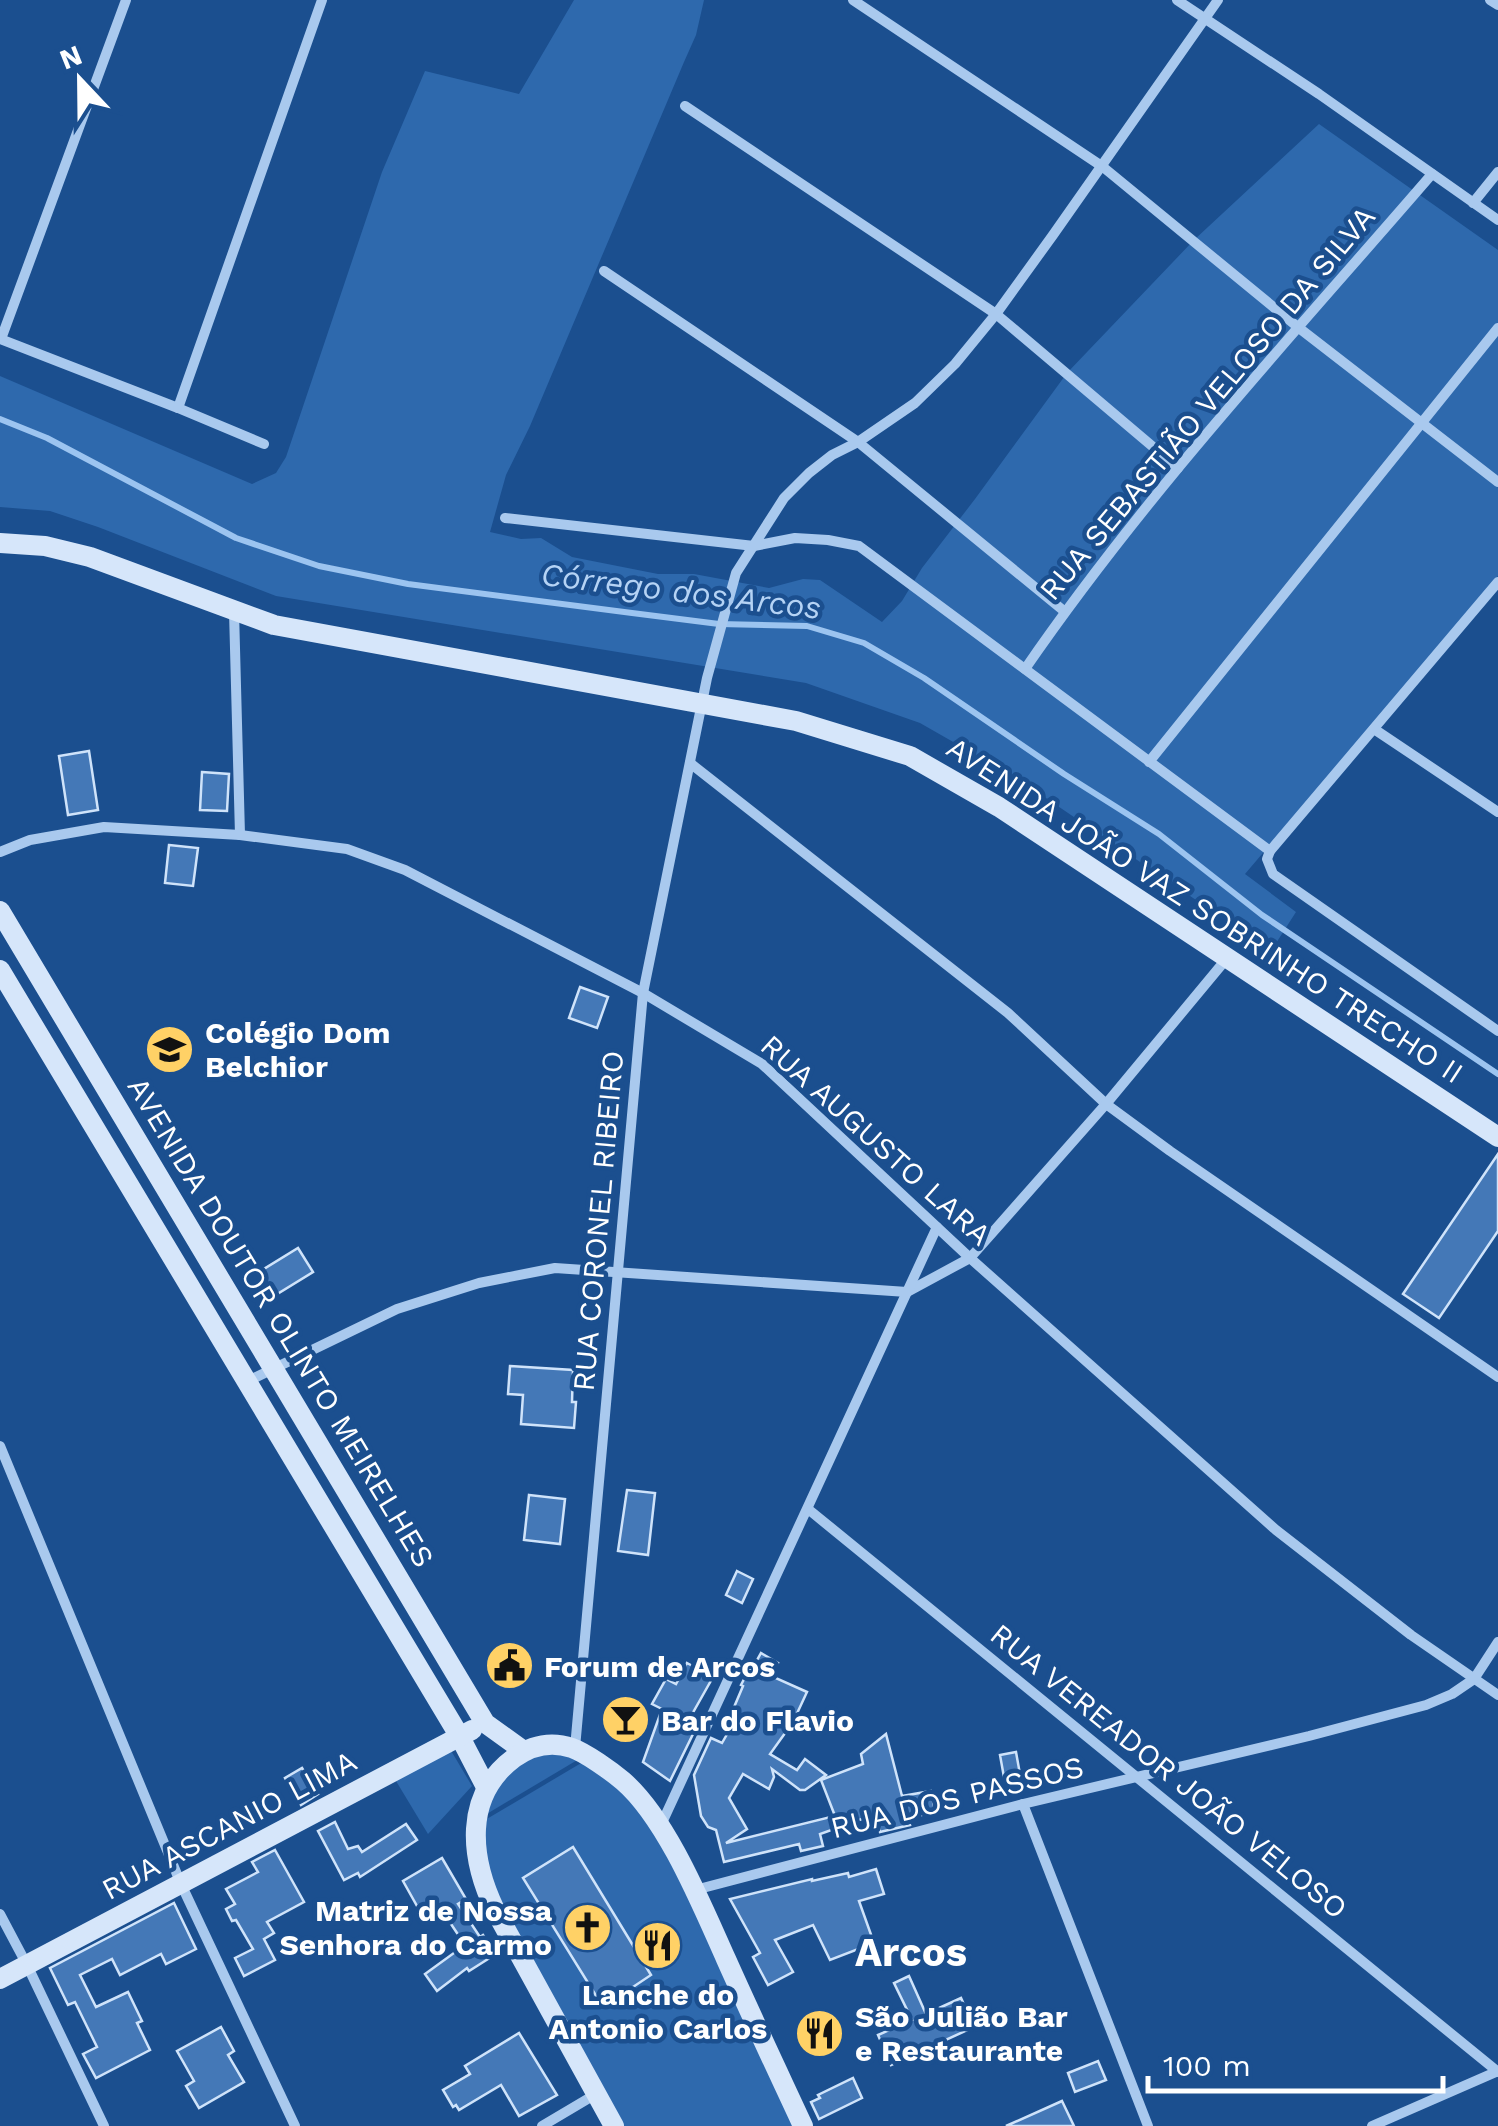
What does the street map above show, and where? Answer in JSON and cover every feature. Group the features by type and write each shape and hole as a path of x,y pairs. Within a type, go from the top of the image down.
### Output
{"main road":[{"name":"AVENIDA JOÃO VAZ SOBRINHO TRECHO II","path":"0,544 44,546 90,556 274,625 796,721 910,756 999,806 1498,1137"},
{"name":"AVENIDA DOUTOR OLINTO MEIRELHES","path":"0,911 485,1723 524,1751"},
{"name":"AVENIDA DOUTOR OLINTO MEIRELHES","path":"0,970 460,1737 486,1788"},
{"path":"129,1186 155,1170"},
{"path":"352,1558 378,1544"},
{"name":"RUA ASCANIO LIMA","path":"0,1979 485,1723"},
{"path":"614,2126 485,1889 478,1866 478,1822 486,1788 500,1770 524,1751 553,1744 575,1748 622,1781 660,1827 695,1890 802,2126"}],"street":[{"path":"126,0 1,339 264,444"},
{"path":"178,408 322,0"},
{"path":"853,0 1103,167 1299,328 1498,482"},
{"path":"1177,0 1320,94 1498,220"},
{"name":"RUA CORONEL RIBEIRO","path":"575,1748 643,994 707,678 736,573 784,498 808,473 915,403 955,364 1103,167 1218,0"},
{"path":"1490,0 1498,6"},
{"path":"684,106 996,314 1178,468"},
{"path":"1474,203 1498,172"},
{"name":"RUA SEBASTIÃO VELOSO DA SILVA","path":"1024,669 1178,468 1432,174"},
{"path":"604,271 858,442 1064,612"},
{"path":"1149,762 1498,328"},
{"path":"505,518 754,546 796,538 860,546 1270,851"},
{"path":"1498,582 1267,859 1272,874 1498,1031"},
{"path":"234,610 240,834"},
{"path":"1374,728 1498,812"},
{"path":"690,763 1008,1012 1106,1104 1498,1377"},
{"name":"RUA AUGUSTO LARA","path":"0,852 30,840 104,827 240,834 347,849 405,870 643,994 762,1064 970,1258 1276,1530 1411,1635 1498,1695"},
{"path":"247,1382 398,1309 479,1282 556,1268 907,1292 970,1258 1106,1104 1228,957"},
{"path":"660,1827 937,1227"},
{"path":"0,1446 181,1884 296,2126"},
{"name":"RUA VEREADOR JOÃO VELOSO","path":"808,1508 1498,2072"},
{"name":"RUA DOS PASSOS","path":"695,1890 1426,1705 1474,1679 1498,1642"},
{"path":"1023,1804 1148,2126"},
{"path":"0,1914 104,2126"},
{"path":"1372,2126 1498,2072"},
{"path":"542,2126 597,2094"}],"shaded area":[{"path":"574,0 704,0 696,35 506,475 490,532 521,539 541,538 572,557 658,574 694,574 769,588 803,579 820,580 882,622 902,601 922,568 1067,373 1194,240 1319,124 1498,250 1498,576 1245,874 1296,912 1271,951 1018,779 920,723 806,683 276,596 50,511 0,507 0,376 252,484 276,473 286,457 382,172 425,71 519,94"},
{"path":"450,1749 472,1786 428,1834 396,1781"},
{"path":"526,1753 584,1756 480,1818 487,1788"},
{"path":"588,1759 657,1829 801,2126 617,2126 497,1910 480,1823"}],"building":[{"path":"89,751 98,810 68,815 59,756"},
{"path":"202,772 229,774 227,811 200,810"},
{"path":"169,845 198,848 193,886 165,883"},
{"path":"580,987 608,997 597,1028 569,1018"},
{"path":"1498,1154 1498,1231 1439,1318 1403,1294"},
{"path":"298,1248 313,1272 274,1296 259,1272"},
{"path":"510,1366 573,1370 574,1428 521,1424 523,1395 508,1394"},
{"path":"627,1490 655,1493 648,1555 618,1551"},
{"path":"529,1495 565,1499 560,1544 524,1540"},
{"path":"737,1571 753,1579 742,1603 726,1595"},
{"path":"761,1653 778,1663 771,1676 807,1692 793,1722 770,1754 797,1770 805,1759 826,1775 800,1790 772,1769 774,1777 769,1789 743,1774 729,1798 747,1829 726,1843 835,1816 821,1780 863,1764 861,1754 886,1734 902,1796 931,1791 935,1812 908,1818 910,1825 880,1832 876,1814 820,1834 823,1846 801,1851 799,1844 724,1862 716,1830 708,1827 701,1816 694,1775 711,1738 722,1743 738,1715 732,1712 741,1685"},
{"path":"687,1663 713,1677 686,1725 695,1730 670,1781 643,1762 662,1709 652,1704 666,1679 676,1684"},
{"path":"1016,1752 1023,1791 1007,1794 1000,1755"},
{"path":"302,1768 318,1794 301,1805 285,1778"},
{"path":"335,1822 348,1849 358,1846 362,1852 406,1824 417,1840 360,1877 358,1873 344,1880 318,1831"},
{"name":"Matriz de Nossa Senhora do Carmo","path":"573,1847 651,1975 603,2007 523,1878"},
{"path":"275,1850 304,1902 267,1922 274,1933 264,1939 275,1960 244,1976 235,1958 253,1949 226,1909 235,1904 226,1889 258,1872 252,1862"},
{"path":"442,1858 466,1899 458,1904 496,1954 469,1971 467,1968 437,1991 425,1974 465,1945 443,1912 426,1922 403,1881"},
{"path":"876,1869 884,1894 859,1901 874,1943 830,1960 813,1925 775,1940 793,1972 768,1985 753,1957 760,1953 730,1899 812,1879 848,1873 849,1877"},
{"path":"174,1903 196,1949 166,1964 161,1954 120,1975 112,1959 80,1975 96,2007 128,1992 150,2050 96,2078 83,2054 97,2047 75,2002 68,2005 50,1968"},
{"path":"909,1976 926,2014 961,1998 974,2027 891,2065 878,2035 912,2020 894,1983"},
{"path":"221,2027 234,2051 228,2055 244,2082 199,2108 186,2086 194,2081 177,2051"},
{"path":"519,2033 557,2095 519,2116 501,2085 459,2110 456,2105 453,2107 443,2090 470,2074 465,2066"},
{"path":"1098,2061 1106,2080 1075,2092 1068,2073"},
{"path":"853,2078 862,2098 819,2119 811,2102"},
{"path":"1062,2101 1074,2126 1006,2126"}],"waterway":[{"name":"Córrego dos Arcos","path":"0,419 47,438 236,538 319,566 408,584 719,624 807,626 864,643 924,678 1159,834 1262,915 1498,1074"}],"place":[{"name":"Colégio Dom Belchior","path":"170,1049"},
{"name":"Forum de Arcos","path":"509,1666"},
{"name":"Bar do Flavio","path":"626,1720"},
{"name":"Matriz de Nossa Senhora do Carmo","path":"587,1927"},
{"name":"Lanche do Antonio Carlos","path":"658,1945"},
{"name":"São Julião Bar e Restaurante","path":"820,2033"}],"district":[{"name":"Arcos","path":"911,1952"}]}
